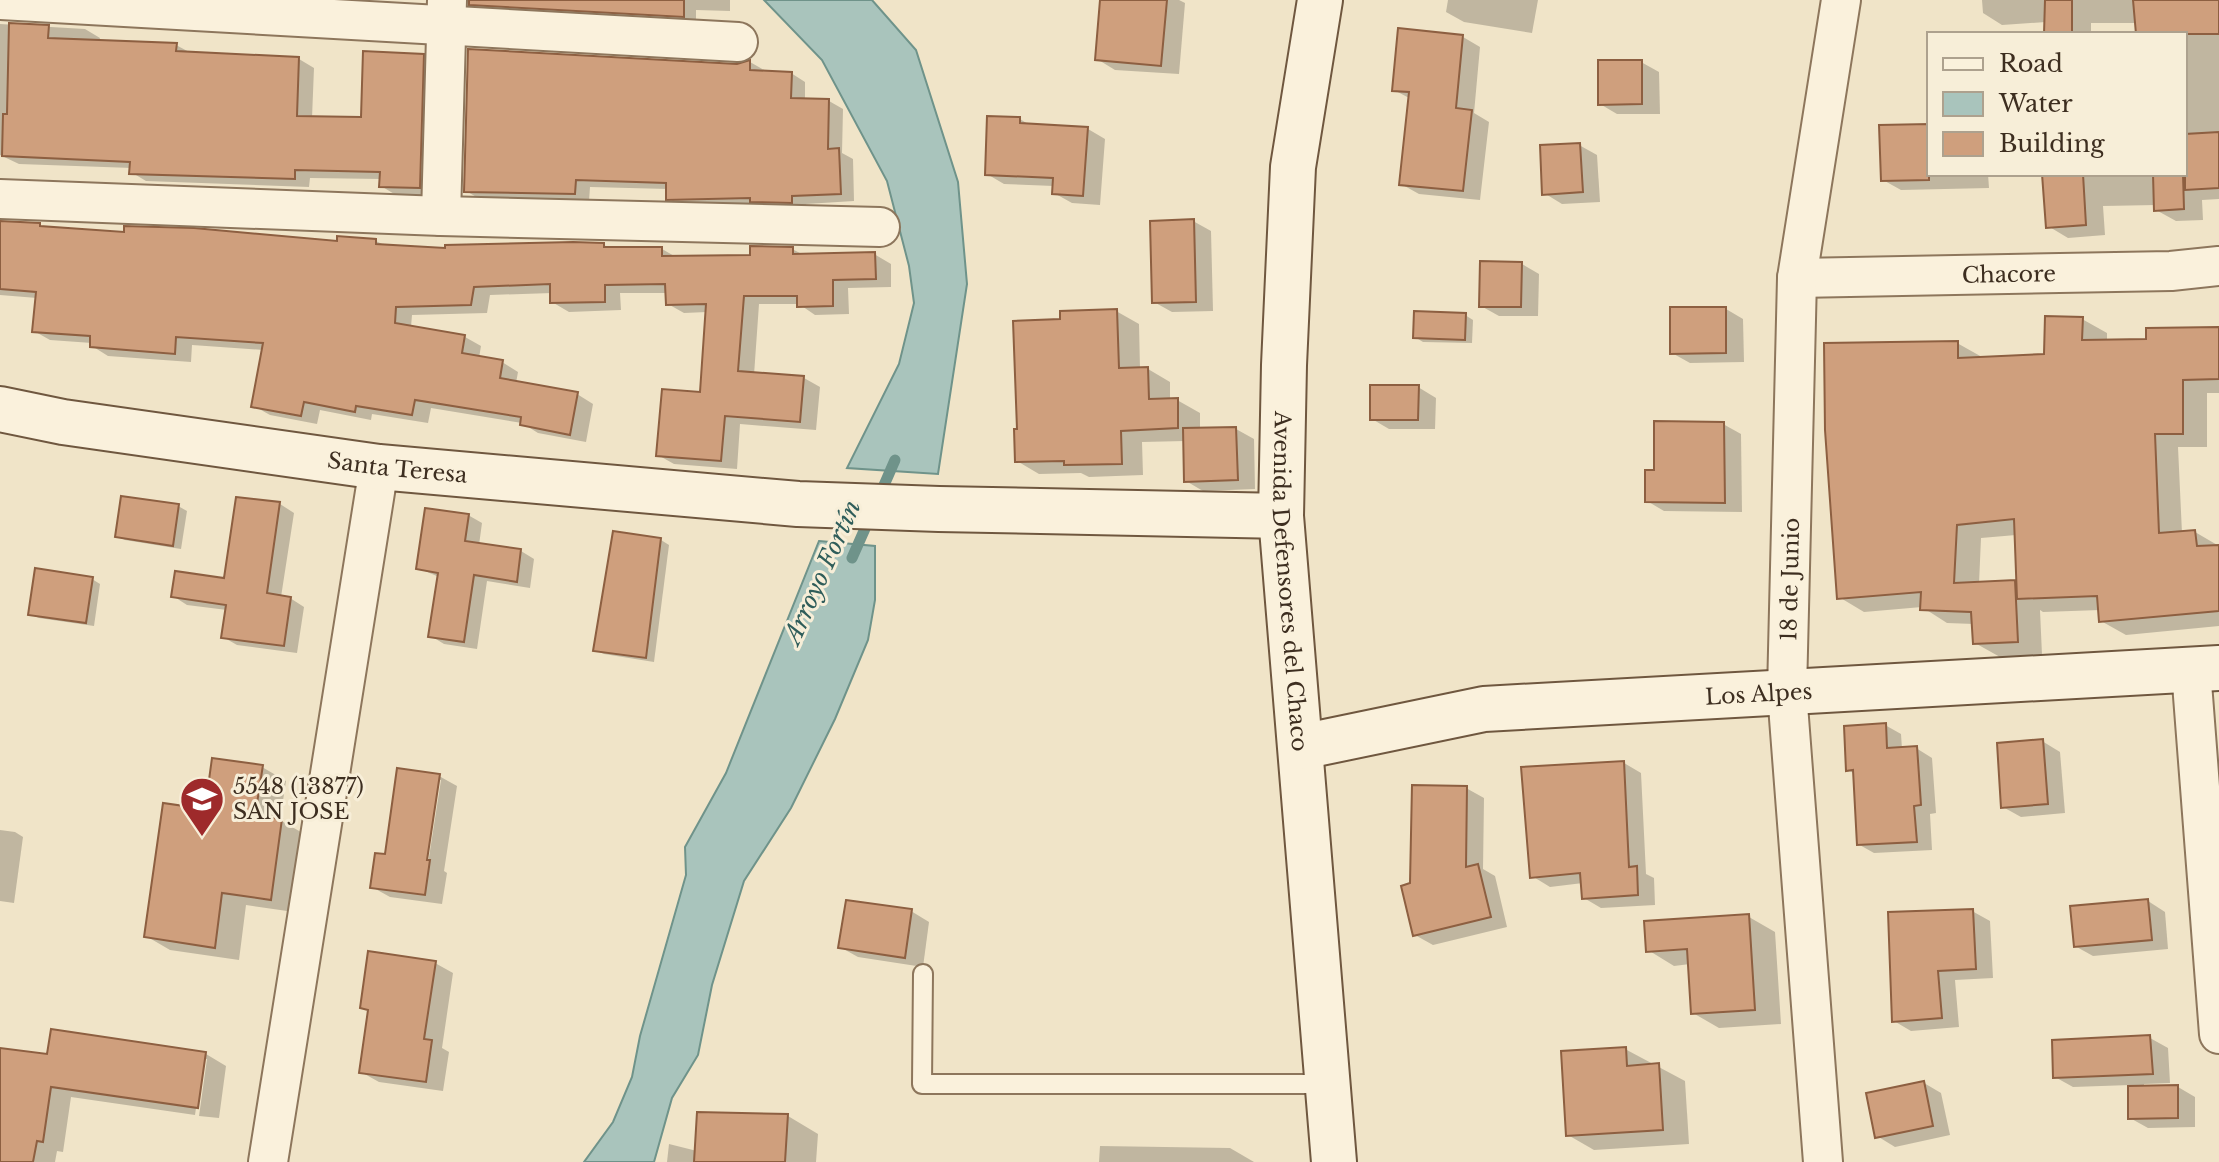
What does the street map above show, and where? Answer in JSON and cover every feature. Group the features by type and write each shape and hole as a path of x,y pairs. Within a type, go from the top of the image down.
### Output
{"street":[{"path":"0,0 446,13 738,42"},
{"name":"Avenida Defensores del Chaco","path":"1320,0 1293,167 1281,516 1334,1162"},
{"name":"18 de Junio","path":"1823,1162 1787,692 1797,278 1841,0"},
{"path":"441,216 446,13"},
{"path":"0,199 441,216 880,227"},
{"name":"Chacore","path":"1797,278 2171,271 2219,266"},
{"name":"Santa Teresa","path":"0,409 63,422 379,467 798,504 1281,516"},
{"path":"268,1162 379,467"},
{"path":"2205,669 2219,1034"},
{"name":"Los Alpes","path":"1301,747 1484,709 2205,669"}],"lane":[{"path":"923,974 922,1084 1327,1084"}],"water":[{"path":"764,0 872,0 916,50 958,182 967,284 938,474 847,468 899,364 914,303 909,266 887,181 822,60"},
{"path":"819,541 875,546 875,600 868,640 835,719 791,808 744,881 712,985 698,1055 672,1098 654,1162 584,1162 613,1122 632,1077 640,1036 686,875 685,847 726,773"}],"building":[{"path":"469,0 684,0 684,17 469,5"},
{"path":"1100,0 1167,0 1161,66 1095,60"},
{"path":"2045,0 2072,0 2072,32 2044,32"},
{"path":"2133,0 2219,0 2219,34 2136,32"},
{"path":"9,23 49,25 48,38 177,43 176,51 299,57 297,116 361,117 363,51 424,54 420,188 379,187 380,172 295,170 295,179 129,174 130,162 2,156 3,114 7,114"},
{"path":"1398,28 1463,35 1456,108 1472,110 1463,191 1399,185 1409,92 1392,91"},
{"path":"468,49 737,64 750,60 750,70 792,72 791,98 829,99 828,149 839,148 841,194 792,196 792,203 750,202 750,198 666,200 666,183 576,180 575,194 464,192"},
{"path":"1598,60 1642,60 1642,104 1598,105"},
{"path":"987,116 1020,117 1020,123 1088,127 1083,196 1052,194 1053,178 985,175"},
{"path":"1927,124 1929,180 1881,181 1879,125"},
{"path":"2219,132 2219,188 2185,190 2187,134"},
{"path":"1580,143 1583,192 1542,195 1540,145"},
{"path":"2042,176 2083,176 2086,225 2046,228"},
{"path":"2153,176 2183,176 2184,209 2154,211"},
{"path":"1194,219 1196,302 1152,303 1150,221"},
{"path":"0,221 124,232 124,226 194,228 337,241 337,236 376,239 376,244 445,248 445,245 604,243 604,247 662,247 662,256 750,255 750,246 793,247 793,254 875,252 876,279 833,280 833,306 797,307 797,296 744,296 738,371 804,376 800,422 725,416 721,461 656,456 662,389 700,392 706,304 666,305 665,284 605,285 605,302 550,303 550,284 474,287 471,305 396,307 395,323 465,335 462,353 503,360 500,378 578,392 570,435 520,425 521,417 415,400 412,415 356,406 355,412 304,402 301,416 251,407 263,343 176,337 175,354 90,347 90,336 32,332 36,292 0,289"},
{"path":"1480,261 1522,262 1521,307 1479,307"},
{"path":"1670,307 1726,307 1726,353 1670,354"},
{"path":"1117,309 1119,368 1148,367 1149,399 1178,398 1178,428 1121,431 1122,464 1015,462 1014,429 1017,429 1013,321 1060,319 1060,311"},
{"path":"1414,311 1466,313 1465,340 1413,338"},
{"path":"2045,316 2083,317 2082,340 2146,339 2146,328 2219,327 2219,379 2183,380 2183,434 2155,434 2159,533 2195,530 2197,546 2219,545 2219,611 2099,622 2097,596 2017,599 2014,519 1957,525 1954,583 2015,580 2018,642 1973,644 1971,612 1920,610 1921,592 1837,599 1825,430 1824,343 1958,341 1958,358 2044,354"},
{"path":"1370,385 1419,385 1418,420 1370,420"},
{"path":"1654,421 1724,422 1725,503 1645,502 1645,470 1654,470"},
{"path":"1236,427 1238,480 1184,482 1183,428"},
{"path":"121,496 179,504 173,546 115,537"},
{"path":"236,497 280,502 267,593 291,597 284,646 221,638 226,605 171,597 175,571 224,578"},
{"path":"425,508 469,514 465,541 521,549 517,582 474,575 464,642 428,637 438,573 416,569"},
{"path":"613,531 661,538 646,658 593,651"},
{"path":"35,568 93,577 86,623 28,615"},
{"path":"1886,723 1887,748 1917,746 1921,805 1914,806 1917,842 1857,845 1853,770 1846,771 1844,726"},
{"path":"2043,739 2048,804 2001,808 1997,743"},
{"path":"212,758 263,765 255,816 282,819 271,900 222,893 215,948 144,937 163,803 205,809"},
{"path":"1624,761 1629,867 1637,866 1638,895 1582,899 1580,873 1530,878 1521,767"},
{"path":"397,768 440,774 425,895 370,888 375,853 385,854"},
{"path":"1412,785 1467,786 1466,867 1478,864 1491,917 1413,936 1401,886 1410,883"},
{"path":"2148,899 2152,940 2074,947 2070,906"},
{"path":"846,900 912,909 905,958 838,948"},
{"path":"1973,909 1976,969 1938,971 1942,1018 1892,1022 1888,912"},
{"path":"1749,914 1755,1010 1691,1014 1687,949 1646,952 1644,921"},
{"path":"368,951 436,961 424,1039 432,1040 426,1082 359,1073 368,1010 360,1008"},
{"path":"51,1029 206,1052 198,1108 51,1087 43,1142 37,1141 33,1162 0,1162 0,1048 47,1054"},
{"path":"2150,1035 2153,1074 2053,1078 2052,1040"},
{"path":"1626,1047 1627,1066 1659,1063 1663,1130 1566,1136 1561,1051"},
{"path":"1924,1081 1933,1126 1875,1138 1866,1093"},
{"path":"2178,1085 2178,1118 2128,1119 2128,1086"},
{"path":"697,1112 788,1114 785,1162 694,1162"}],"waterway":[{"name":"Arroyo Fortín","path":"878,499 895,460"},
{"name":"Arroyo Fortín","path":"852,558 871,515"}],"place":[{"name":"5548 (13877) SAN JOSE","path":"202,838"}]}
